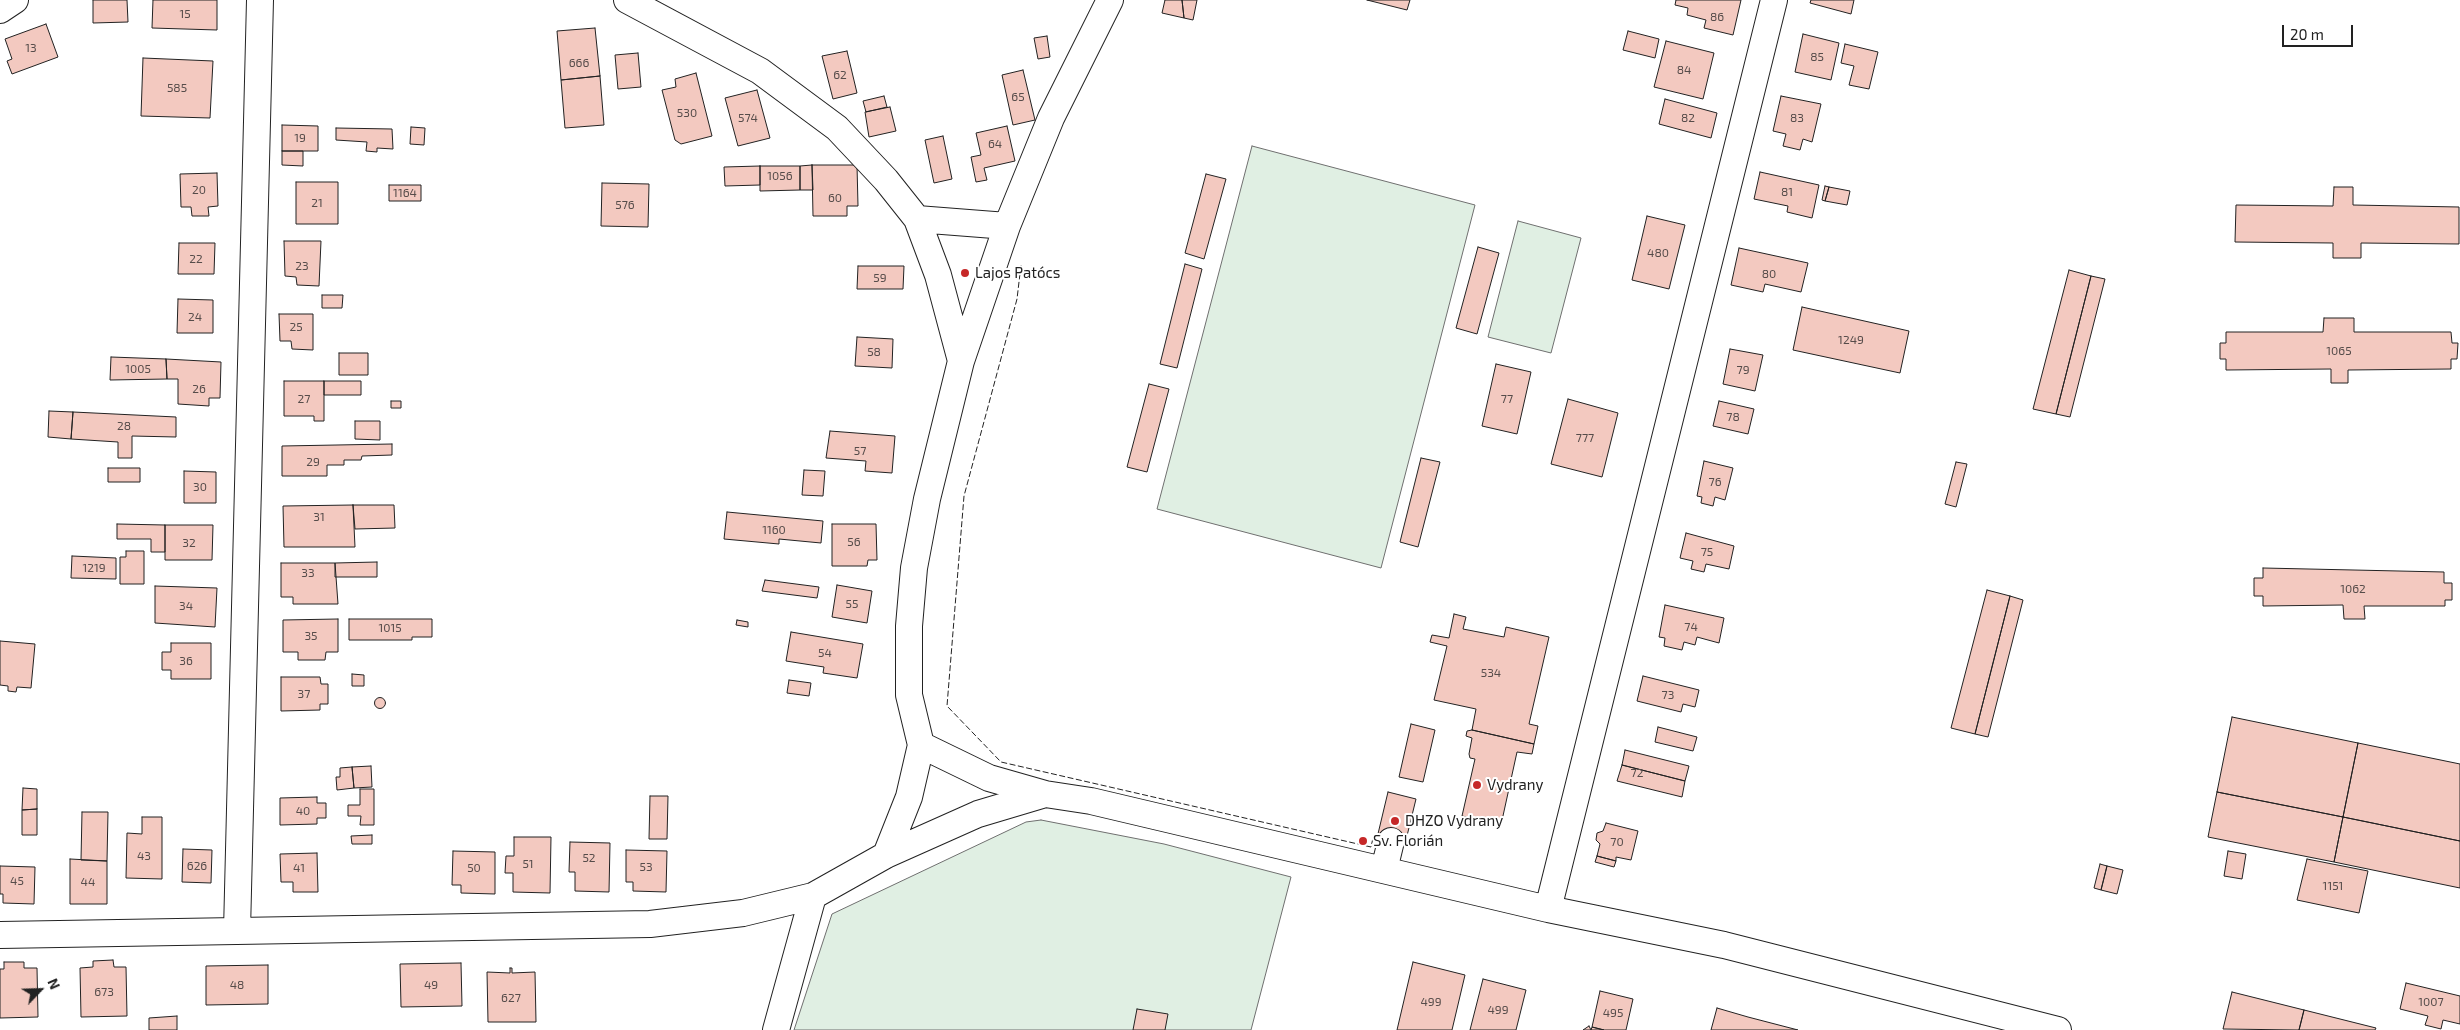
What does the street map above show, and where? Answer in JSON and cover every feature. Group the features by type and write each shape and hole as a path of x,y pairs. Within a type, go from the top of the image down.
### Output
{"street":[{"path":"0,10 15,0"},
{"path":"237,931 260,0"},
{"path":"627,0 760,71 838,128 886,180 917,218 938,275 961,361"},
{"path":"886,855 909,796 921,745 909,695 909,626 914,568 927,499 961,361 1007,226 1051,118 1110,0"},
{"path":"1548,909 1774,0"},
{"path":"917,218 1007,226"},
{"path":"921,745 989,778 1045,794 1090,801 1548,909 1724,945 2058,1030"},
{"path":"0,935 650,924 743,913 812,896 886,855 978,814 1045,794"},
{"path":"1384,870 1391,841"},
{"path":"776,1030 812,896"}],"green space":[{"path":"1252,146 1475,205 1381,568 1157,509"},
{"path":"1518,221 1581,238 1551,353 1488,337"},
{"path":"1041,820 1164,844 1291,877 1251,1030 794,1030 832,914 1026,822"}],"building":[{"path":"93,0 127,0 128,22 93,23"},
{"path":"153,0 217,0 217,30 152,28"},
{"path":"1165,0 1182,0 1184,18 1162,13"},
{"path":"1182,0 1197,0 1193,20 1184,18"},
{"path":"1367,0 1410,0 1407,10"},
{"path":"1676,0 1741,0 1733,35 1704,28 1706,20 1687,15 1688,8 1675,5"},
{"path":"1811,0 1854,0 1851,14 1810,3"},
{"path":"46,24 58,57 12,74 7,61 12,59 5,39"},
{"path":"595,28 600,76 561,80 557,31"},
{"path":"1628,31 1659,39 1655,58 1623,50"},
{"path":"1803,34 1839,43 1831,80 1795,72"},
{"path":"1047,36 1050,57 1038,59 1034,38"},
{"path":"1666,41 1714,53 1703,99 1654,87"},
{"path":"1845,44 1878,52 1869,89 1849,85 1854,66 1841,63"},
{"path":"847,51 857,93 833,99 822,56"},
{"path":"638,53 641,87 618,89 615,55"},
{"path":"143,58 213,61 210,118 141,116"},
{"path":"1023,70 1035,120 1013,125 1002,75"},
{"path":"696,73 712,136 681,144 675,140 662,90 676,87 675,79"},
{"path":"600,76 604,125 565,128 561,80"},
{"path":"757,90 770,138 738,146 725,98"},
{"path":"884,96 887,107 866,112 863,101"},
{"path":"1781,96 1821,104 1812,142 1803,139 1800,150 1783,146 1786,134 1773,131"},
{"path":"1665,99 1717,113 1711,138 1659,124"},
{"path":"890,107 896,131 869,137 865,112"},
{"path":"282,125 318,126 318,151 282,151"},
{"path":"1007,126 1015,161 984,168 987,180 976,182 971,157 981,155 976,133"},
{"path":"411,127 425,128 424,145 410,144"},
{"path":"336,128 392,129 393,149 377,148 377,152 366,151 367,142 336,140"},
{"path":"943,136 952,179 934,183 925,140"},
{"path":"282,151 303,151 303,166 282,165"},
{"path":"812,165 813,190 800,190 800,166"},
{"path":"812,165 857,165 858,206 847,206 847,216 813,216"},
{"path":"760,166 760,185 725,186 724,167"},
{"path":"760,166 800,166 800,190 760,191"},
{"path":"1760,172 1819,185 1812,218 1787,212 1788,206 1754,199"},
{"path":"217,173 218,206 208,207 209,216 192,216 191,207 181,207 180,174"},
{"path":"1206,174 1226,179 1204,259 1185,253"},
{"path":"296,182 338,182 338,224 296,224"},
{"path":"602,183 649,184 648,227 601,226"},
{"path":"389,185 421,185 421,201 389,201"},
{"path":"1825,186 1829,187 1825,201 1822,200"},
{"path":"1829,187 1850,191 1847,205 1825,201"},
{"path":"2334,187 2353,187 2353,205 2459,207 2459,244 2361,243 2361,258 2333,258 2333,243 2235,242 2236,205 2333,206"},
{"path":"1647,216 1685,225 1669,289 1632,280"},
{"path":"284,241 321,241 319,286 297,285 296,277 285,276"},
{"path":"179,243 215,243 214,274 178,274"},
{"path":"1478,247 1499,253 1477,334 1456,328"},
{"path":"1739,248 1808,263 1801,292 1765,284 1763,292 1731,285"},
{"path":"1185,264 1202,269 1177,368 1160,364"},
{"path":"858,266 904,266 903,289 857,289"},
{"path":"2069,270 2091,276 2056,414 2033,409"},
{"path":"2091,276 2105,279 2070,417 2056,414"},
{"path":"322,295 343,295 342,308 322,308"},
{"path":"178,299 213,300 213,333 177,333"},
{"path":"1802,307 1909,331 1900,373 1793,350"},
{"path":"279,314 313,314 313,350 292,349 291,341 280,341"},
{"path":"2324,318 2354,318 2354,332 2451,332 2452,343 2458,343 2457,359 2451,359 2451,369 2348,370 2348,383 2331,383 2331,369 2226,370 2226,359 2220,359 2220,343 2226,343 2226,332 2323,332"},
{"path":"857,337 893,339 892,368 855,366"},
{"path":"1730,349 1763,355 1755,391 1723,384"},
{"path":"339,353 368,353 368,375 339,375"},
{"path":"111,357 166,359 167,379 110,380"},
{"path":"166,359 221,362 220,398 209,398 209,406 178,404 178,379 167,379"},
{"path":"1496,364 1531,372 1517,434 1482,426"},
{"path":"284,381 324,381 324,421 314,421 314,416 284,416"},
{"path":"324,381 361,381 361,395 324,395"},
{"path":"1149,384 1169,389 1147,472 1127,467"},
{"path":"1568,399 1618,413 1602,477 1551,464"},
{"path":"391,401 401,401 401,408 391,408"},
{"path":"1719,401 1754,409 1748,434 1713,426"},
{"path":"49,411 73,412 71,439 48,437"},
{"path":"73,412 176,417 176,437 132,436 132,458 118,458 118,442 71,439"},
{"path":"355,421 380,421 380,440 355,439"},
{"path":"830,431 895,436 892,473 865,471 866,461 826,458"},
{"path":"392,444 392,455 362,456 361,460 344,460 344,465 327,465 327,476 282,476 282,446"},
{"path":"1421,458 1440,462 1418,547 1400,542"},
{"path":"1704,461 1733,468 1725,500 1715,497 1713,506 1701,503 1702,497 1697,496"},
{"path":"1956,462 1967,464 1956,507 1945,504"},
{"path":"108,468 140,468 140,482 108,482"},
{"path":"804,470 825,471 823,496 802,495"},
{"path":"184,471 216,472 216,503 184,503"},
{"path":"353,505 355,547 284,547 283,506"},
{"path":"353,505 394,505 395,528 355,529"},
{"path":"727,512 823,521 821,543 779,539 779,544 724,539"},
{"path":"117,524 165,525 165,552 151,552 151,539 117,539"},
{"path":"832,524 876,524 877,560 868,560 867,566 832,566"},
{"path":"165,525 213,525 212,560 165,560"},
{"path":"1686,533 1734,546 1729,569 1706,564 1704,572 1691,569 1693,561 1680,558"},
{"path":"126,551 144,551 144,584 120,584 120,557 126,557"},
{"path":"72,556 116,558 116,579 71,578"},
{"path":"377,562 377,577 335,577 335,563"},
{"path":"281,563 335,563 338,604 293,604 293,597 281,597"},
{"path":"2263,568 2444,572 2444,583 2452,583 2452,600 2445,600 2445,606 2364,606 2365,619 2344,619 2343,605 2263,606 2263,596 2254,596 2254,578 2263,578"},
{"path":"765,580 819,587 817,598 762,591"},
{"path":"837,585 872,591 867,623 832,617"},
{"path":"155,586 217,588 215,627 155,623"},
{"path":"1987,590 2010,596 1975,734 1951,728"},
{"path":"2010,596 2023,600 1988,737 1975,734"},
{"path":"1665,605 1724,618 1719,643 1697,637 1695,645 1684,642 1682,650 1664,646 1665,638 1659,637"},
{"path":"1454,614 1466,617 1463,629 1504,637 1506,627 1549,637 1529,724 1538,726 1534,744 1472,730 1476,709 1434,700 1447,646 1430,642 1432,635 1449,638"},
{"path":"338,619 338,652 326,652 325,660 298,660 298,652 283,652 283,620"},
{"path":"349,619 432,619 432,637 412,637 412,640 349,640"},
{"path":"737,620 748,622 748,627 736,625"},
{"path":"791,632 863,644 857,678 823,673 824,667 786,661"},
{"path":"0,641 35,644 31,688 17,687 16,692 8,691 8,686 0,685"},
{"path":"171,643 211,643 211,679 171,679 171,670 162,670 162,652 171,652"},
{"path":"352,674 364,675 364,686 352,686"},
{"path":"1643,676 1699,690 1695,707 1683,704 1681,712 1637,701"},
{"path":"281,677 320,677 321,684 328,684 328,704 320,704 320,710 281,711"},
{"path":"789,680 811,683 809,696 787,693"},
{"path":"378,698 382,698 385,703 384,707 378,708 375,705 375,701"},
{"path":"2232,717 2358,743 2343,817 2217,792"},
{"path":"1411,724 1435,730 1423,782 1399,777"},
{"path":"1658,727 1697,737 1693,751 1655,742"},
{"path":"1472,730 1534,744 1532,754 1517,752 1501,825 1462,816 1475,759 1470,758 1469,754 1472,738 1466,736 1467,731"},
{"path":"2358,743 2460,764 2460,841 2343,817"},
{"path":"1625,750 1689,766 1685,781 1622,765"},
{"path":"1622,765 1685,781 1682,797 1617,781"},
{"path":"371,766 372,787 354,788 352,767"},
{"path":"352,767 354,788 337,790 336,777 340,777 340,768"},
{"path":"23,788 37,789 37,809 22,810"},
{"path":"360,789 374,789 374,825 360,825 361,816 348,816 348,805 360,805"},
{"path":"1388,792 1416,799 1405,844 1377,838"},
{"path":"2217,792 2343,817 2334,862 2208,837"},
{"path":"650,796 668,796 667,839 649,839"},
{"path":"317,797 317,803 326,803 326,818 317,818 317,824 280,825 280,798"},
{"path":"37,809 37,835 22,835 22,810"},
{"path":"82,812 108,812 107,861 81,860"},
{"path":"142,817 162,817 162,879 126,878 127,833 142,834"},
{"path":"2343,817 2460,841 2460,888 2334,862"},
{"path":"1606,823 1638,831 1631,860 1616,857 1616,861 1597,856 1600,844 1596,840 1597,833 1603,831"},
{"path":"372,835 372,844 352,844 351,836"},
{"path":"514,837 551,837 550,893 513,892 513,873 505,873 506,856 514,856"},
{"path":"570,842 610,843 609,892 575,891 575,872 569,872"},
{"path":"183,849 212,850 211,883 182,882"},
{"path":"626,850 667,851 666,892 633,891 633,882 626,882"},
{"path":"453,851 495,852 495,894 461,893 461,885 452,885"},
{"path":"2228,851 2246,854 2242,879 2224,876"},
{"path":"317,853 318,892 293,892 293,882 281,882 280,854"},
{"path":"1597,856 1616,861 1614,867 1595,862"},
{"path":"70,859 107,861 107,904 70,904"},
{"path":"2307,859 2368,871 2359,913 2297,900"},
{"path":"2100,864 2107,866 2101,890 2094,888"},
{"path":"0,866 35,867 34,904 3,903 3,894 0,894"},
{"path":"2107,866 2123,870 2117,894 2101,890"},
{"path":"113,960 114,967 126,967 127,1016 81,1017 80,968 93,967 93,961"},
{"path":"4,962 24,962 24,968 37,968 38,1017 0,1018 0,969 4,969"},
{"path":"1413,962 1465,975 1452,1030 1397,1030"},
{"path":"461,963 462,1006 401,1007 400,964"},
{"path":"268,965 268,1004 206,1005 206,966"},
{"path":"510,968 512,968 512,973 535,972 536,1022 488,1022 487,972 510,973"},
{"path":"1483,979 1526,990 1516,1030 1470,1030"},
{"path":"2406,983 2460,996 2460,1024 2443,1020 2441,1029 2425,1025 2428,1016 2400,1009"},
{"path":"1600,991 1633,999 1626,1030 1604,1030 1592,1027"},
{"path":"2232,992 2304,1010 2299,1030 2223,1029"},
{"path":"1717,1008 1748,1017 1798,1030 1711,1030"},
{"path":"1137,1009 1168,1014 1165,1030 1133,1030"},
{"path":"2304,1010 2376,1028 2375,1030 2299,1030"},
{"path":"177,1016 177,1030 149,1030 149,1018"},
{"path":"1589,1026 1591,1030 1583,1030"},
{"path":"1592,1027 1604,1030 1591,1030"}],"fence":[{"path":"1021,265 1017,299 964,496 947,706 1001,762 1371,847 1373,838"}],"place":[{"name":"Lajos Patócs","path":"965,273"},
{"name":"Vydrany","path":"1477,785"},
{"name":"DHZO Vydrany","path":"1395,821"},
{"name":"Sv. Florián","path":"1363,841"}]}
